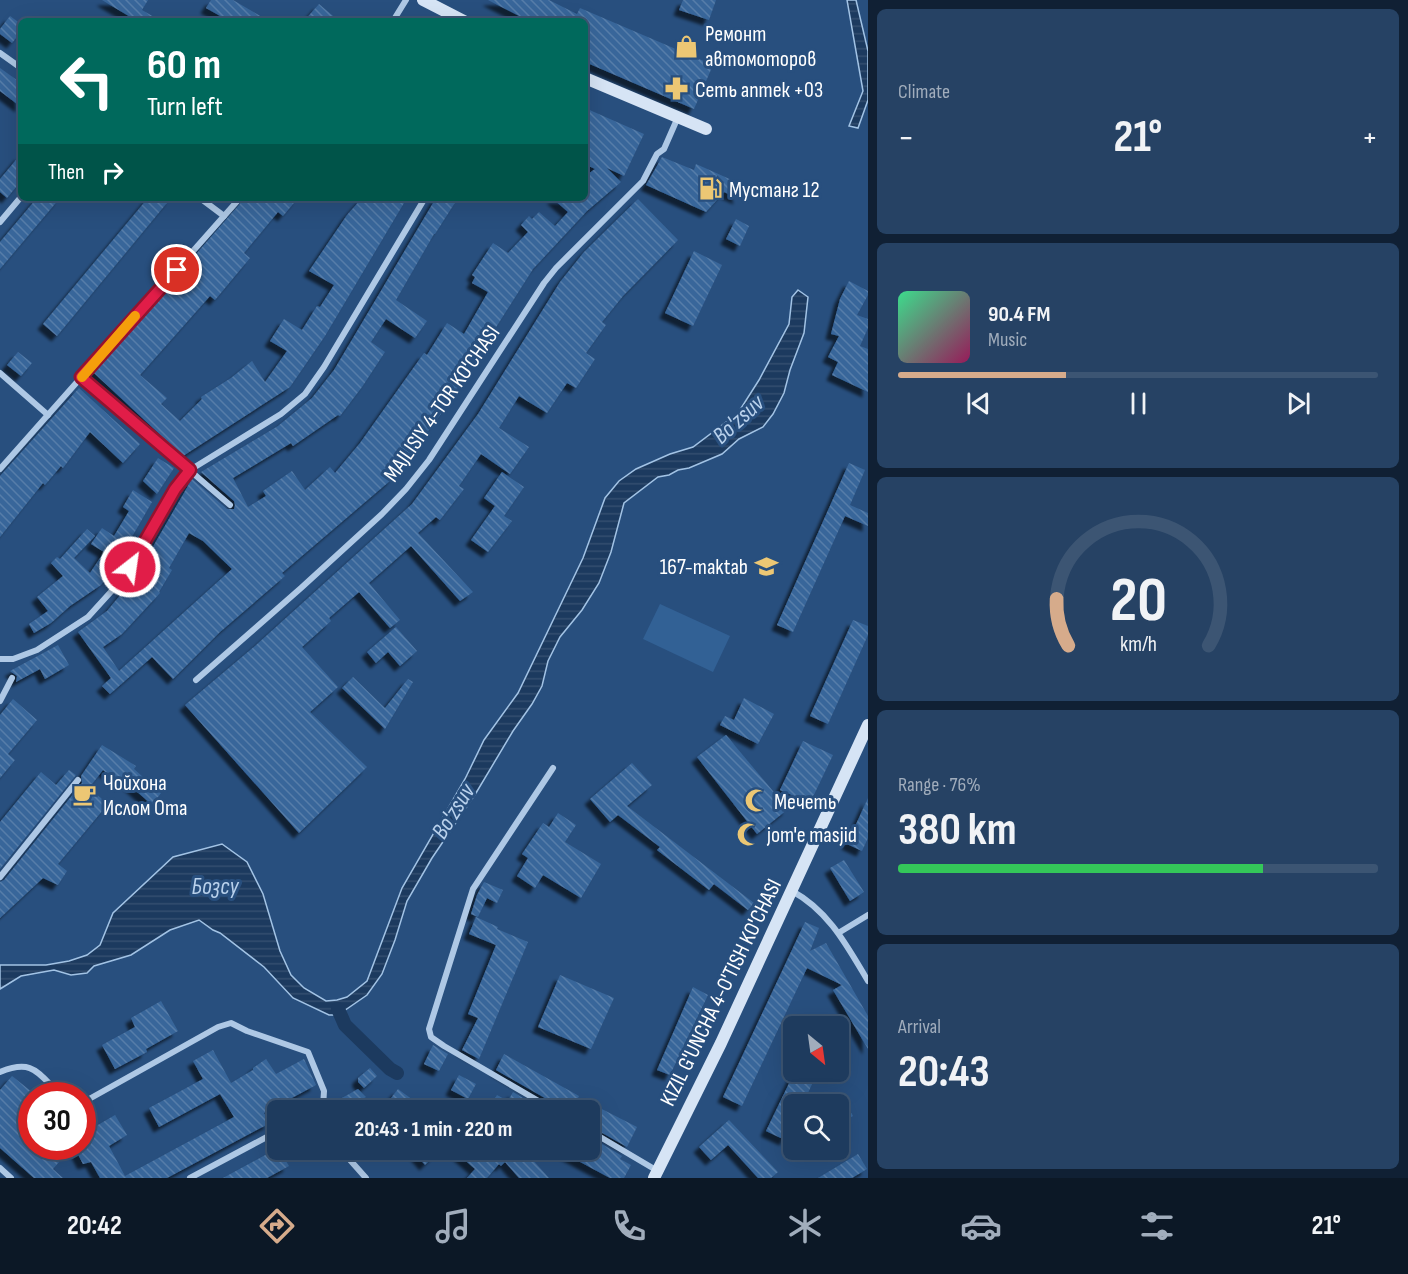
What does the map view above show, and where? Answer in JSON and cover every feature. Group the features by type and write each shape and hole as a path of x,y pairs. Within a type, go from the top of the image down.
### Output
{"street":[{"path":"395,18 406,0"},
{"path":"423,0 458,18"},
{"path":"0,53 18,66"},
{"path":"588,79 706,129"},
{"name":"MAJLISIY 4-TOR KO'CHASI","path":"196,680 382,514 406,489 429,460 544,283 556,268 643,182 657,154 664,149 679,117"},
{"path":"0,222 18,201"},
{"path":"204,201 224,216"},
{"path":"0,469 237,201"},
{"path":"0,659 13,659 37,650 88,617 118,584 175,489 190,470 281,414 305,394 324,367 423,201"},
{"path":"0,373 48,415"},
{"path":"81,377 230,506"},
{"path":"0,701 12,678"},
{"name":"KIZIL G'UNCHA 4-O'TISH KO'CHASI","path":"655,1174 721,1043 868,725"},
{"path":"537,1100 444,1046 431,1037 429,1029 473,889 552,768"},
{"path":"0,877 78,780"},
{"path":"792,891 806,899 840,932 868,981"},
{"path":"840,932 868,915"},
{"path":"96,1095 231,1023 247,1031 308,1052 324,1091 323,1100"},
{"path":"0,1072 14,1066 30,1067 47,1082"},
{"path":"190,1178 267,1137"},
{"path":"600,1138 655,1174"},
{"path":"350,1160 366,1178"},
{"path":"0,1168 11,1178"}],"shaded area":[{"path":"660,604 730,636 713,672 643,639"}],"water":[{"path":"847,0 856,0 868,51 868,100 858,128 849,126 863,91"},
{"name":"Бозсу","path":"798,290 808,297 804,333 784,393 773,414 763,427 739,439 722,454 689,468 658,477 624,503 611,552 599,583 582,610 560,637 548,661 542,686 532,704 432,858 407,901 382,974 367,995 338,1015 329,1015 293,998 264,967 199,920 170,930 131,955 94,966 87,973 71,975 54,970 21,976 0,989 0,965 46,965 87,955 100,945 113,913 173,857 222,844 247,862 263,894 280,951 291,975 304,988 326,1001 337,1000 347,997 367,981 402,888 465,779 484,740 518,693 583,558 605,498 619,481 636,469 693,447 738,413 759,380 789,324 792,297"}],"building":[{"path":"102,0 148,0 142,10 156,18 132,18"},
{"path":"211,0 233,0 264,18 224,18 206,8"},
{"path":"488,0 549,0 577,14 580,8 713,65 694,109 588,63 588,18 523,18"},
{"path":"683,0 716,0 709,20 679,10"},
{"path":"319,4 335,18 307,18"},
{"path":"10,16 18,22 18,36 12,43 0,34 0,29"},
{"path":"0,68 18,81 18,105 0,91"},
{"path":"588,109 644,134 624,176 607,168 621,182 587,211 533,269 441,414 391,480 282,573 285,576 220,632 173,679 152,657 110,694 102,686 111,678 78,632 107,611 136,576 192,479 227,509 234,509 234,501 201,472 278,426 312,398 334,370 434,201 456,201 396,300 427,321 415,338 386,319 371,342 385,352 340,416 338,415 293,446 291,443 233,478 248,507 266,496 263,491 292,471 305,490 330,467 335,473 360,443 424,353 427,355 447,323 464,334 488,292 472,283 475,277 472,275 493,243 508,253 528,232 521,225 529,216 532,219 539,212 555,226 568,212 555,201 588,201 588,174 595,169 589,166","holes":["189,533 203,541 232,569 119,671 103,647 122,634 160,593 172,570 169,568"]},
{"path":"662,157 694,170 696,164 734,181 739,199 724,192 706,212 646,185"},
{"path":"18,158 18,185 7,198 0,192 0,179"},
{"path":"638,199 678,240 623,296 602,322 606,325 586,353 595,359 576,388 567,383 547,413 519,396 499,428 529,447 510,474 481,454 459,486 464,489 440,520 436,517 418,533 473,592 460,601 411,546 369,583 400,620 390,628 359,592 329,618 331,621 302,647 338,687 310,712 367,767 299,833 185,705 255,646 412,504 478,414 560,282 584,252"},
{"path":"34,201 57,201 0,269 0,242"},
{"path":"146,201 169,201 57,336 43,324"},
{"path":"242,201 296,201 283,216 278,212 244,253 250,258 215,300 210,296 140,375 167,398 161,404 180,421 202,399 201,397 252,361 265,382 287,351 270,341 284,319 302,330 334,285 309,271 347,215 359,201 405,201 325,336 290,387 183,456 93,372"},
{"path":"736,219 749,226 740,246 726,239"},
{"path":"694,251 722,265 693,326 665,313"},
{"path":"849,281 868,291 857,315 868,319 868,328 860,346 868,349 868,392 832,375 838,362 828,357 839,336 831,334 840,299"},
{"path":"18,352 32,363 21,376 7,365"},
{"path":"79,388 140,444 123,463 90,432 63,468 61,466 45,485 43,483 0,537 0,476"},
{"path":"158,458 174,468 157,494 143,481"},
{"path":"849,463 865,470 850,505 868,513 868,526 845,516 793,632 777,625"},
{"path":"502,472 524,487 504,516 512,521 488,552 471,540 495,506 484,498"},
{"path":"133,490 152,502 113,570 101,585 34,633 29,624 48,611 37,597 63,576 51,563 57,557 60,559 87,529 95,536 74,558 90,573 104,552 91,544 102,528 114,536 129,511 123,507"},
{"path":"853,620 868,626 868,635 828,724 810,716"},
{"path":"396,627 417,651 400,666 388,652 376,663 367,652"},
{"path":"58,645 69,665 45,679 40,669 16,682 17,676 10,671"},
{"path":"353,677 385,708 408,679 413,682 385,729 342,688"},
{"path":"744,698 774,714 758,744 720,725 725,716 734,720"},
{"path":"13,699 37,720 8,754 15,760 0,778 0,715"},
{"path":"726,735 788,809 757,834 697,757"},
{"path":"803,741 833,755 810,803 780,790"},
{"path":"102,745 136,766 134,769 161,793 152,805 125,781 121,785 103,770 89,788 108,804 58,864 67,871 58,885 43,878 0,918 0,882 4,880 82,783 81,776"},
{"path":"632,763 652,785 627,806 754,903 748,910 714,884 709,890 657,850 660,847 618,815 610,822 590,799"},
{"path":"69,770 76,775 0,869 0,822 41,772 56,785"},
{"path":"868,798 868,838 862,851 847,844"},
{"path":"558,813 576,825 565,842 601,864 581,898 543,875 535,888 517,876 528,858 522,854 543,823 549,827"},
{"path":"844,860 864,892 850,901 830,868"},
{"path":"484,882 503,890 497,903 487,898 478,917 471,914"},
{"path":"476,917 528,942 479,1059 462,1050 478,1018 468,1014 496,945 469,934"},
{"path":"805,922 819,928 810,951 826,943 868,1016 868,1049 833,990 842,985 807,968 742,1106 723,1097"},
{"path":"560,975 614,998 591,1049 538,1027"},
{"path":"693,987 708,995 670,1075 657,1070"},
{"path":"161,1001 178,1031 146,1049 147,1052 115,1069 102,1045 135,1027 131,1018"},
{"path":"433,1045 448,1054 439,1071 424,1064"},
{"path":"213,1050 231,1083 266,1059 276,1074 304,1059 316,1085 288,1100 267,1100 267,1111 264,1113 267,1125 167,1178 100,1178 91,1162 83,1164 81,1160 96,1160 96,1126 115,1115 127,1135 109,1146 125,1176 234,1117 220,1094 159,1127 149,1108 203,1079 193,1061"},
{"path":"504,1054 579,1096 577,1100 548,1100 496,1070"},
{"path":"370,1068 377,1076 364,1088 358,1082 358,1078"},
{"path":"459,1075 476,1084 468,1099 451,1090"},
{"path":"12,1076 20,1082 18,1160 57,1160 59,1162 53,1169 63,1178 34,1178 0,1148 0,1090"},
{"path":"790,1082 813,1082 808,1094 784,1094"},
{"path":"358,1089 366,1097 361,1100 338,1100"},
{"path":"398,1089 413,1100 390,1100"},
{"path":"513,1092 526,1100 509,1100"},
{"path":"497,1095 506,1100 494,1100"},
{"path":"783,1096 783,1139 766,1131"},
{"path":"600,1108 637,1127 627,1147 600,1132"},
{"path":"729,1120 778,1172 771,1178 758,1178 728,1145 711,1160 699,1147"},
{"path":"600,1143 622,1156 620,1159 631,1165 624,1178 610,1178 576,1160 600,1160"},
{"path":"267,1154 267,1160 285,1160 289,1166 267,1178 223,1178"},
{"path":"858,1154 867,1169 852,1178 818,1178 849,1160"},
{"path":"421,1160 430,1160 425,1165"},
{"path":"465,1160 533,1160 549,1178 519,1178 505,1162 501,1166 499,1164 487,1178 467,1178 475,1169"}],"waterway":[{"path":"338,1009 345,1025 390,1069 397,1073"}],"slow traffic":[{"path":"82,377 135,316"}],"place":[{"name":"Ремонт автомоторов","path":"687,46"},
{"name":"Сеть аптек +03","path":"677,89"},
{"name":"Мустанг 12","path":"711,189"},
{"name":"167-maktab","path":"766,566"},
{"name":"Чойхона Ислом Ота","path":"85,795"},
{"name":"Мечеть","path":"756,801"},
{"name":"jom'e masjid","path":"749,834"}],"route":[{"path":"130,567 175,489 190,470 81,377 177,270"}],"water label":[{"name":"Bo'zsuv","path":"738,419"},
{"name":"Bo'zsuv","path":"453,811"}]}
